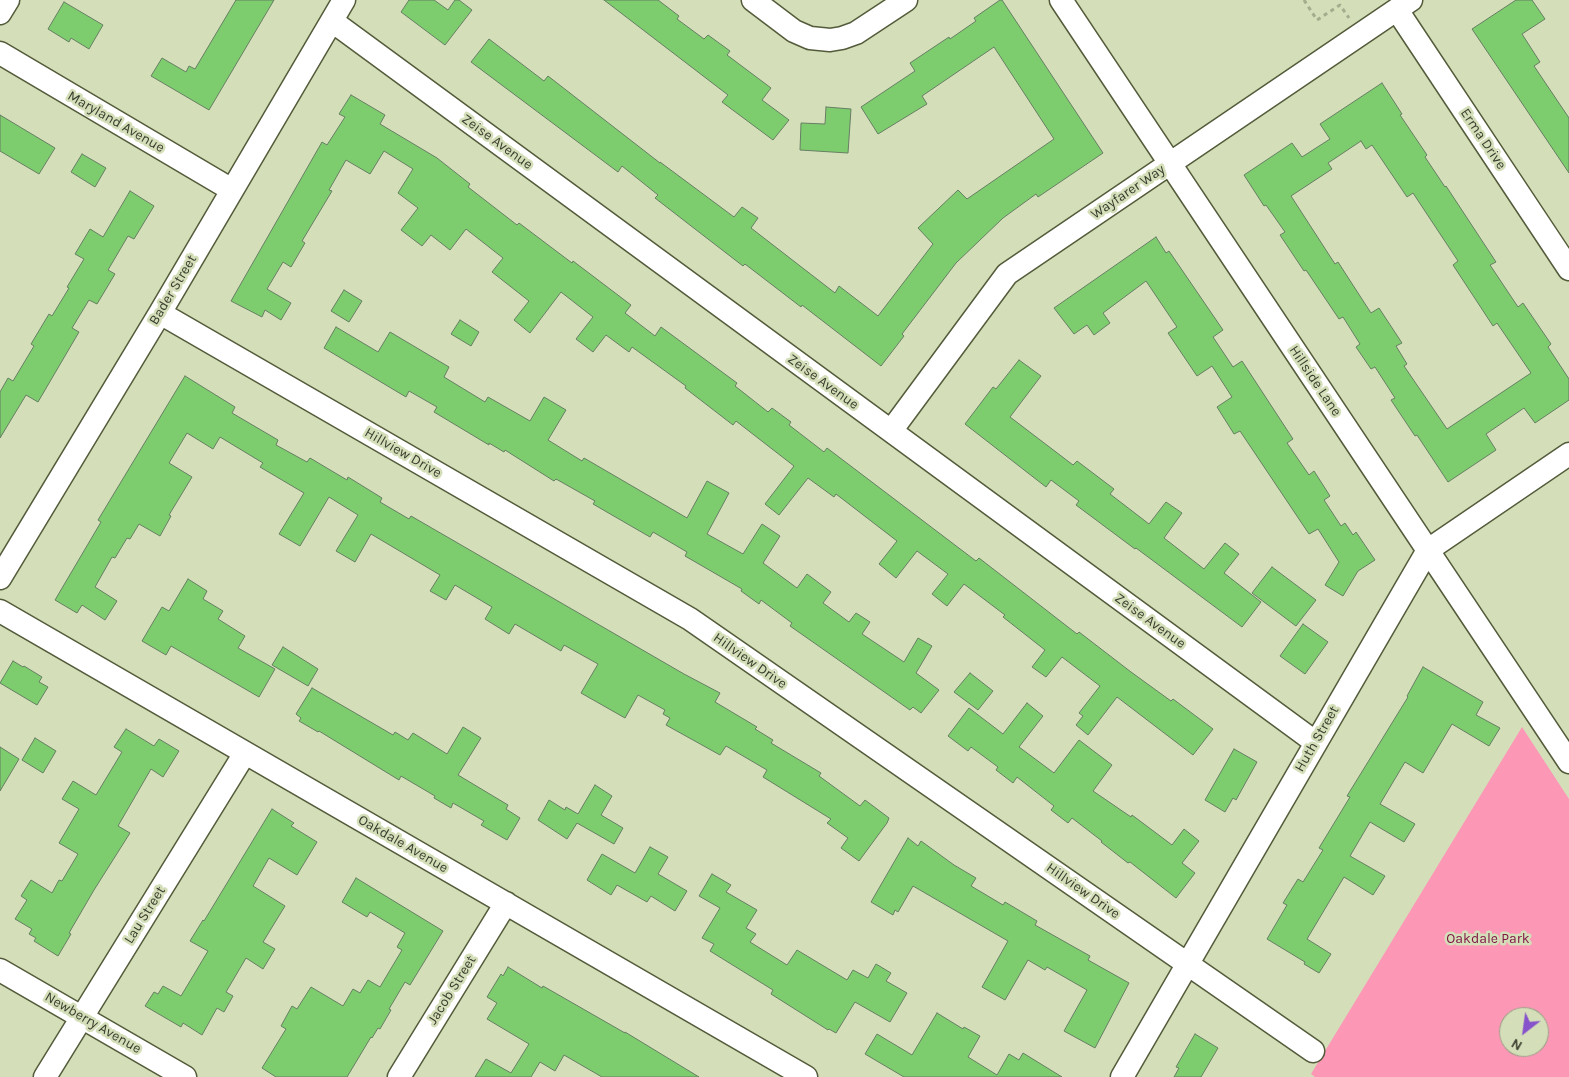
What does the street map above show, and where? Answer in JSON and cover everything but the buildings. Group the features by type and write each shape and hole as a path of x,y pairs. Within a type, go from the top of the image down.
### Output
{"street":[{"path":"0,14 8,0"},
{"name":"Bader Street","path":"0,578 160,313 344,0"},
{"path":"753,0 794,31 810,38 830,40 856,33 906,0"},
{"name":"Hillside Lane","path":"1061,0 1569,762"},
{"name":"Wayfarer Way","path":"891,431 1007,274 1404,5"},
{"name":"Erma Drive","path":"1404,5 1569,268"},
{"name":"Zeise Avenue","path":"332,21 1315,742"},
{"name":"Maryland Avenue","path":"0,53 232,190"},
{"name":"Hillview Drive","path":"160,313 690,619 1313,1051"},
{"name":"Huth Street","path":"1122,1077 1428,550 1569,454"},
{"name":"Oakdale Avenue","path":"0,611 806,1077"},
{"name":"Lau Street","path":"45,1077 245,753"},
{"name":"Jacob Street","path":"399,1077 506,904"},
{"name":"Newberry Avenue","path":"0,970 185,1077"}],"path":[{"path":"1304,0 1317,20 1340,5 1360,35"}],"green space":[{"name":"Oakdale Park","path":"1522,727 1569,799 1569,1077 1315,1077 1311,1074"}]}
